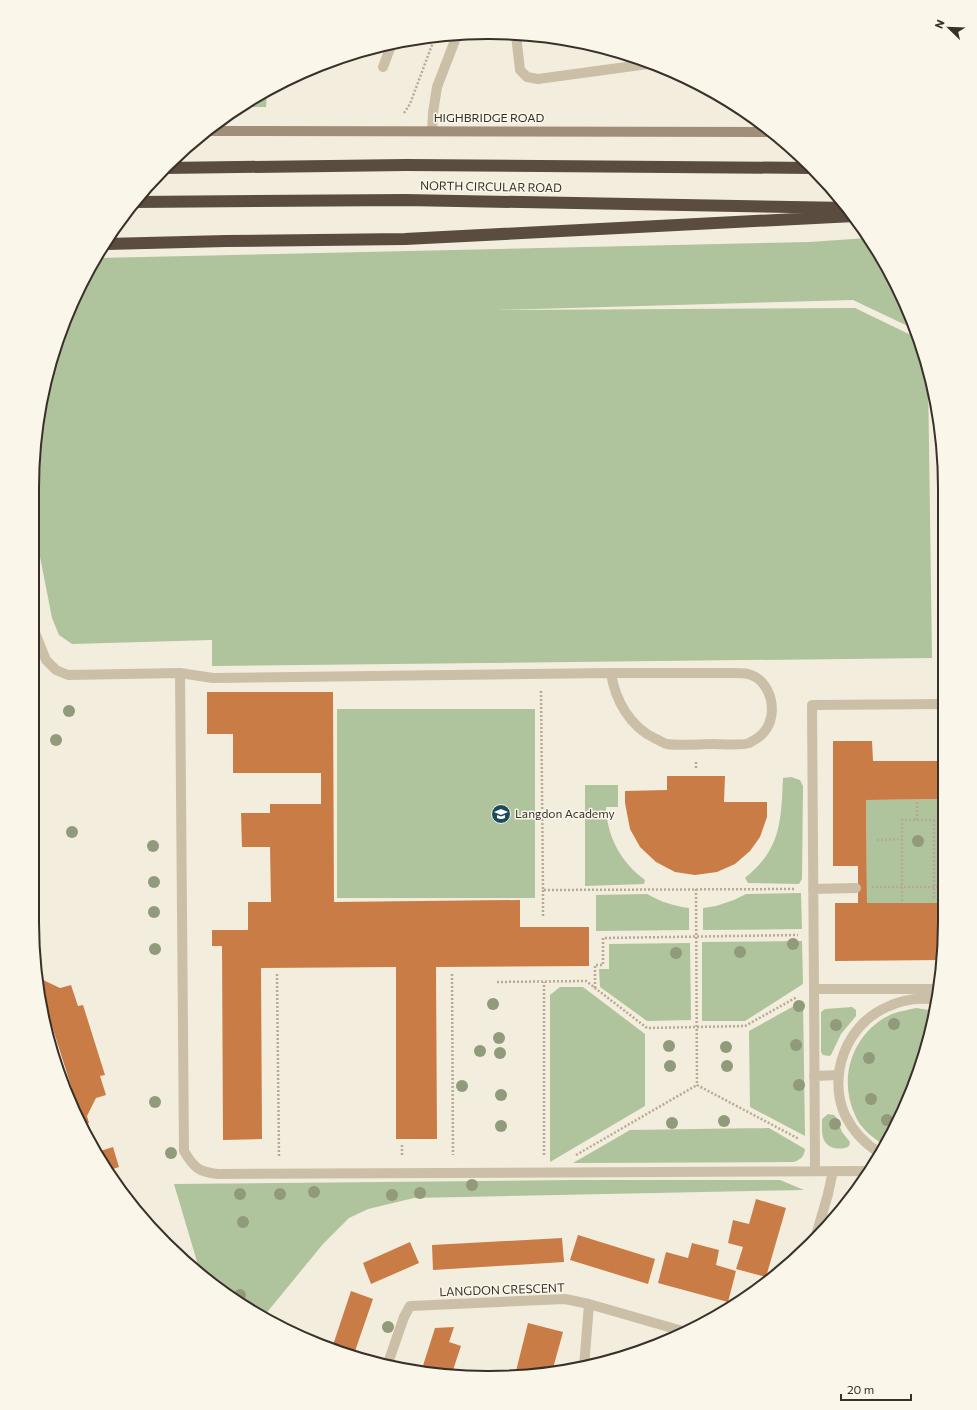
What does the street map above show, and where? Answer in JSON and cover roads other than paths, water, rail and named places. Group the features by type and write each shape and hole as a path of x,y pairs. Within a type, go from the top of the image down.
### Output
{"highway":[{"name":"NORTH CIRCULAR ROAD","path":"174,168 406,165 803,168"},
{"name":"NORTH CIRCULAR ROAD","path":"143,202 405,200 700,204 839,208"},
{"path":"112,244 405,239 846,216"}],"street":[{"path":"432,131 437,88 455,40"},
{"path":"517,40 520,70 527,77 538,79 639,65"},
{"path":"383,67 389,50"},
{"name":"HIGHBRIDGE ROAD","path":"216,131 762,132"},
{"path":"39,642 46,660 56,670 68,675 180,673 213,678 611,673 749,674 760,682 768,691 772,702 771,718 764,733 748,744 666,744 650,736 632,721 624,711 612,682 611,673"},
{"path":"180,673 184,1151 191,1164 204,1172 218,1174 814,1170 862,1171"},
{"path":"814,1170 812,706 938,704"},
{"path":"813,888 856,888"},
{"path":"814,991 920,994 932,991"},
{"path":"920,994 931,998"},
{"path":"876,1150 865,1142 854,1129 845,1114 840,1098 840,1064 846,1047 854,1032 866,1019 880,1009 896,1002 913,999 920,994"},
{"path":"814,1076 839,1075"},
{"path":"819,1225 834,1171"},
{"name":"LANGDON CRESCENT","path":"389,1360 404,1317 410,1306 565,1299 589,1304 677,1329"},
{"path":"585,1360 589,1304"}],"place":[{"name":"Langdon Academy","path":"501,814"}]}
